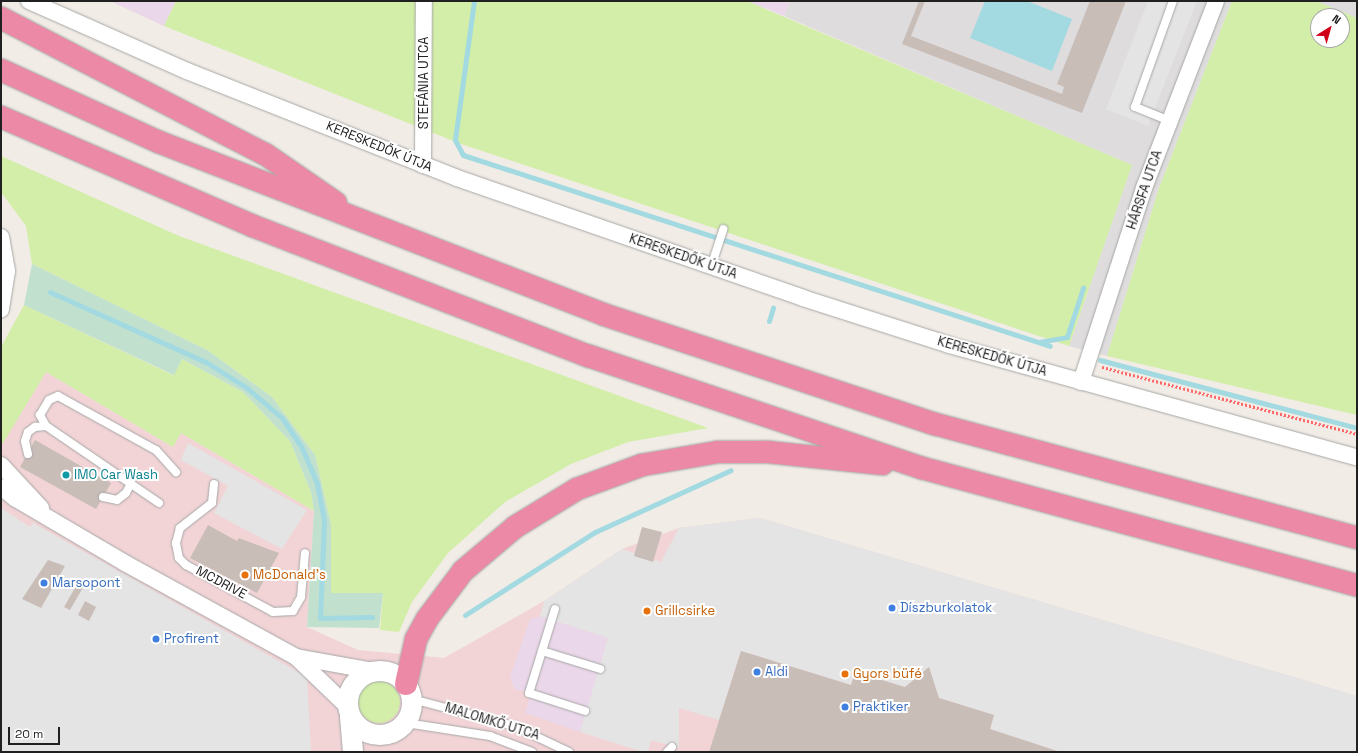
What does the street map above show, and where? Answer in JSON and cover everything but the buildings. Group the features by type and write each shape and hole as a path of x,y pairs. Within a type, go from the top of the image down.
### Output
{"highway":[{"path":"9,22 265,154 370,226"},
{"path":"1,70 159,142 370,226 605,315 934,424 1357,538"},
{"path":"1,117 253,226 582,353 922,468 1357,585"},
{"path":"409,691 416,639 431,613 463,571 515,527 577,489 642,465 718,452 768,452 922,468"}],"street":[{"name":"KERESKEDŐK ÚTJA","path":"29,1 187,71 423,165 711,267 949,345 1357,457"},
{"name":"STEFÁNIA UTCA","path":"423,165 424,1"},
{"name":"HÁRSFA UTCA","path":"1081,382 1144,188 1216,1"},
{"path":"1,236 7,271 2,308"},
{"path":"1,465 51,520"},
{"path":"1,487 51,520 296,657 349,711 368,733 398,728"},
{"path":"296,657 373,671 392,672 409,691 411,712 380,752"},
{"path":"353,752 349,711 354,683 373,671"}],"lane":[{"path":"1170,121 1134,107 1173,1"},
{"path":"711,267 723,229"},
{"path":"159,503 46,426 40,415 49,400 58,396 156,450 176,472"},
{"path":"28,454 25,441 28,432 35,427 46,426"},
{"path":"103,497 117,500 126,493 131,483"},
{"name":"MCDRIVE","path":"214,484 212,503 180,528 176,543 179,558 186,565 273,612 293,611 301,597 305,553"},
{"path":"555,609 529,693 585,711"},
{"path":"542,651 600,669"},
{"name":"MALOMKŐ UTCA","path":"409,691 514,726 569,752"},
{"name":"MALOMKŐ UTCA","path":"398,728 490,736 532,752"},
{"path":"667,752 672,747 671,752"}],"path":[{"path":"1089,361 1357,434"}],"shaded area":[{"path":"110,1 176,1 164,26"},
{"path":"747,1 790,1 784,16"},
{"path":"790,1 1232,1 1159,188 1107,356 1069,346 1132,165 784,16"},
{"path":"1148,1 1197,1 1148,126 1106,109"},
{"path":"1316,1 1357,1 1357,18 1350,15 1350,8 1333,8"},
{"path":"46,372 173,447 181,433 314,511 307,627 358,650 444,658 544,601 622,549 679,528 760,518 1357,696 1357,752 1,752 1,444"},
{"path":"188,443 307,510 282,549 214,513 228,486 181,460"},
{"path":"1,508 30,527 33,523 307,677 311,752 1,752"},
{"path":"760,518 1357,696 1357,752 1061,752 990,729 994,715 855,672 851,685 741,651 719,720 679,708 679,748 651,740 648,752 643,752 580,732 608,638 540,616 544,601 622,549 661,562 679,528"},
{"path":"540,616 608,638 580,732 525,713 529,700 523,691 514,689 510,677 530,619"}],"green space":[{"path":"176,1 747,1 1132,165 1069,346 461,144 164,26"},
{"path":"1232,1 1316,1 1333,8 1310,8 1310,48 1350,48 1350,15 1357,18 1357,415 1107,356 1159,188"},
{"path":"1,156 179,236 708,428 628,442 571,464 505,502 448,553 412,602 399,632 380,630 383,593 331,593 331,524 315,455 272,397 207,350 32,264 26,226 1,192"},
{"path":"32,264 207,350 272,397 315,455 331,524 331,593 383,593 379,628 307,627 314,511 311,492 290,441 243,392 182,359 174,375 24,305"},
{"path":"24,305 173,375 182,359 243,392 290,441 311,492 314,511 181,433 173,447 46,372 2,445 1,347"},
{"path":"375,681 383,681 394,687 400,698 400,706 394,717 383,723 375,723 364,717 358,706 358,698 364,687"}],"water":[{"path":"985,1 1027,1 1072,19 1052,71 970,38"}],"waterway":[{"path":"474,1 455,140 463,155 1050,346"},
{"path":"1039,342 1067,337 1083,288"},
{"path":"50,292 206,362 247,388 282,418 302,448 317,484 324,520 320,618 372,617"},
{"path":"769,321 773,308"},
{"path":"1100,360 1357,428"},
{"path":"465,615 595,532 731,470"}],"place":[{"name":"IMO Car Wash","path":"66,475"},
{"name":"McDonald's","path":"245,575"},
{"name":"Marsopont","path":"44,583"},
{"name":"Díszburkolatok","path":"892,608"},
{"name":"Grillcsirke","path":"647,611"},
{"name":"Profirent","path":"156,639"},
{"name":"Aldi","path":"757,672"},
{"name":"Gyors büfé","path":"845,674"},
{"name":"Praktiker","path":"845,707"}]}
